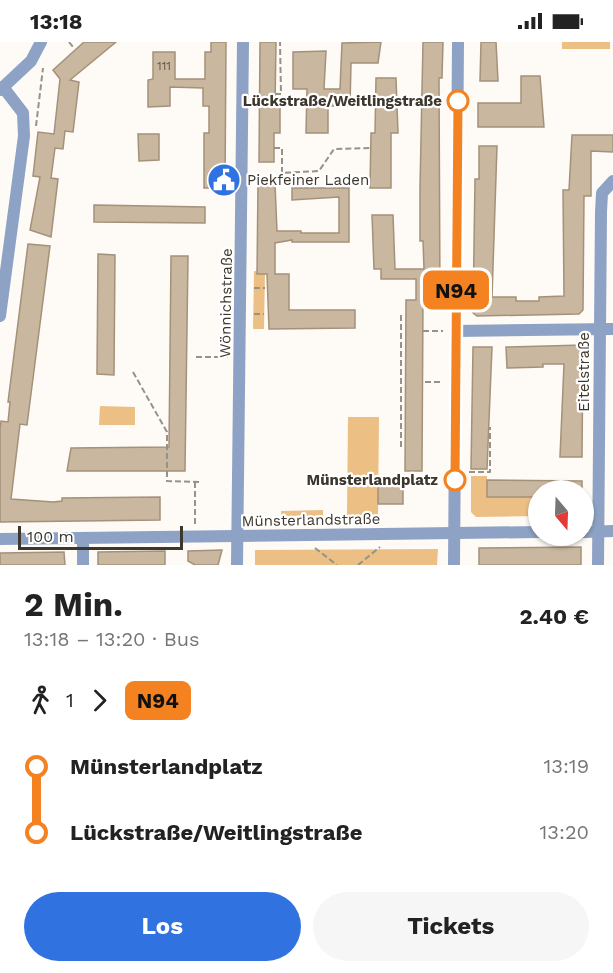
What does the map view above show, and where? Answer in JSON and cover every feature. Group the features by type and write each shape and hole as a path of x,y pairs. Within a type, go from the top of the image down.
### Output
{"street":[{"path":"0,316 24,136 23,113 2,89 31,61 41,42"},
{"name":"Wönnichstraße","path":"237,565 243,42"},
{"path":"454,565 449,331 458,42"},
{"name":"Eitelstraße","path":"598,565 602,193 612,182"},
{"path":"449,331 613,329"},
{"path":"594,531 613,531"},
{"name":"Münsterlandstraße","path":"0,539 528,532"},
{"path":"83,538 83,565"}],"path":[{"path":"69,42 73,47"},
{"path":"276,94 281,94 280,42"},
{"path":"276,64 282,64"},
{"path":"35,132 43,68"},
{"path":"274,148 282,148 282,173 319,171 334,149 370,148"},
{"path":"254,288 265,288"},
{"path":"254,314 264,314"},
{"path":"401,315 403,383 401,449"},
{"path":"423,331 449,331"},
{"path":"401,332 406,332"},
{"path":"196,357 240,358"},
{"path":"134,372 167,432 167,481 201,482"},
{"path":"425,382 443,382"},
{"path":"469,472 490,472 490,427"},
{"path":"195,482 195,536"},
{"path":"315,548 337,565"},
{"path":"358,565 380,548"}],"shaded area":[{"path":"562,42 610,42 610,49 562,49"},
{"path":"254,271 265,272 264,329 253,329"},
{"path":"100,406 135,407 135,425 99,425"},
{"path":"348,417 379,417 378,515 347,515"},
{"path":"471,476 487,476 487,497 528,497 528,516 476,517 471,512"},
{"path":"323,510 323,516 281,516 281,511"},
{"path":"438,549 437,565 255,565 255,550"}],"building":[{"path":"84,42 116,42 70,80 79,82 73,132 65,131 63,149 55,148 51,178 58,179 51,237 30,230 40,177 33,176 38,132 54,134 60,79 53,70"},
{"path":"211,42 226,42 225,188 204,188 204,133 209,133 209,106 203,106 203,88 170,87 170,106 148,107 148,80 153,79 153,52 175,52 175,79 205,79 205,52 211,52"},
{"path":"260,42 276,42 275,106 280,106 280,133 274,133 274,162 259,162"},
{"path":"381,42 378,63 351,63 350,106 328,106 328,133 306,133 307,89 293,89 293,52 326,51 324,89 340,89 342,43"},
{"path":"423,42 443,42 442,78 439,78 440,300 423,300 422,471 405,471 406,300 416,300 416,279 381,279 381,269 374,269 372,215 393,215 395,269 424,269 423,241 420,241"},
{"path":"481,42 496,42 498,81 480,81"},
{"path":"521,76 540,76 544,127 478,127 478,103 521,103"},
{"path":"376,78 396,78 398,133 391,133 391,188 370,188 371,133 375,133"},
{"path":"138,134 159,134 159,160 139,161"},
{"path":"572,135 613,135 613,152 591,151 591,196 584,196 583,310 579,314 477,316 473,313 475,179 479,179 479,146 497,146 492,297 516,297 516,301 539,301 539,297 564,296 563,190 569,190"},
{"path":"258,184 275,184 277,231 301,231 301,233 339,233 339,197 292,200 292,188 349,188 349,242 292,242 292,240 275,243 275,274 289,274 289,310 355,310 355,328 269,329 267,274 257,274"},
{"path":"94,205 205,207 205,223 94,222"},
{"path":"28,244 50,246 27,425 20,424 11,499 53,502 62,501 62,498 160,497 160,520 0,522 0,429 1,421 8,422 10,402 8,402"},
{"path":"98,254 115,255 114,375 97,374"},
{"path":"171,256 188,256 185,471 67,471 71,448 169,447"},
{"path":"583,345 582,457 560,457 564,364 507,368 506,347"},
{"path":"473,347 492,347 487,469 471,469"},
{"path":"487,480 528,480 528,497 487,497"},
{"path":"378,483 403,484 403,504 378,504"},
{"path":"581,547 581,565 479,565 479,548"},
{"path":"222,550 218,565 195,565 188,561 188,551"},
{"path":"165,551 165,565 98,565 98,552"},
{"path":"64,552 65,565 0,565 0,553"}],"bus line":[{"name":"N94","path":"455,480 458,101"}],"place":[{"name":"Lückstraße/Weitlingstraße","path":"458,101"},
{"name":"Piekfeiner Laden","path":"224,180"},
{"name":"Münsterlandplatz","path":"455,480"}]}
